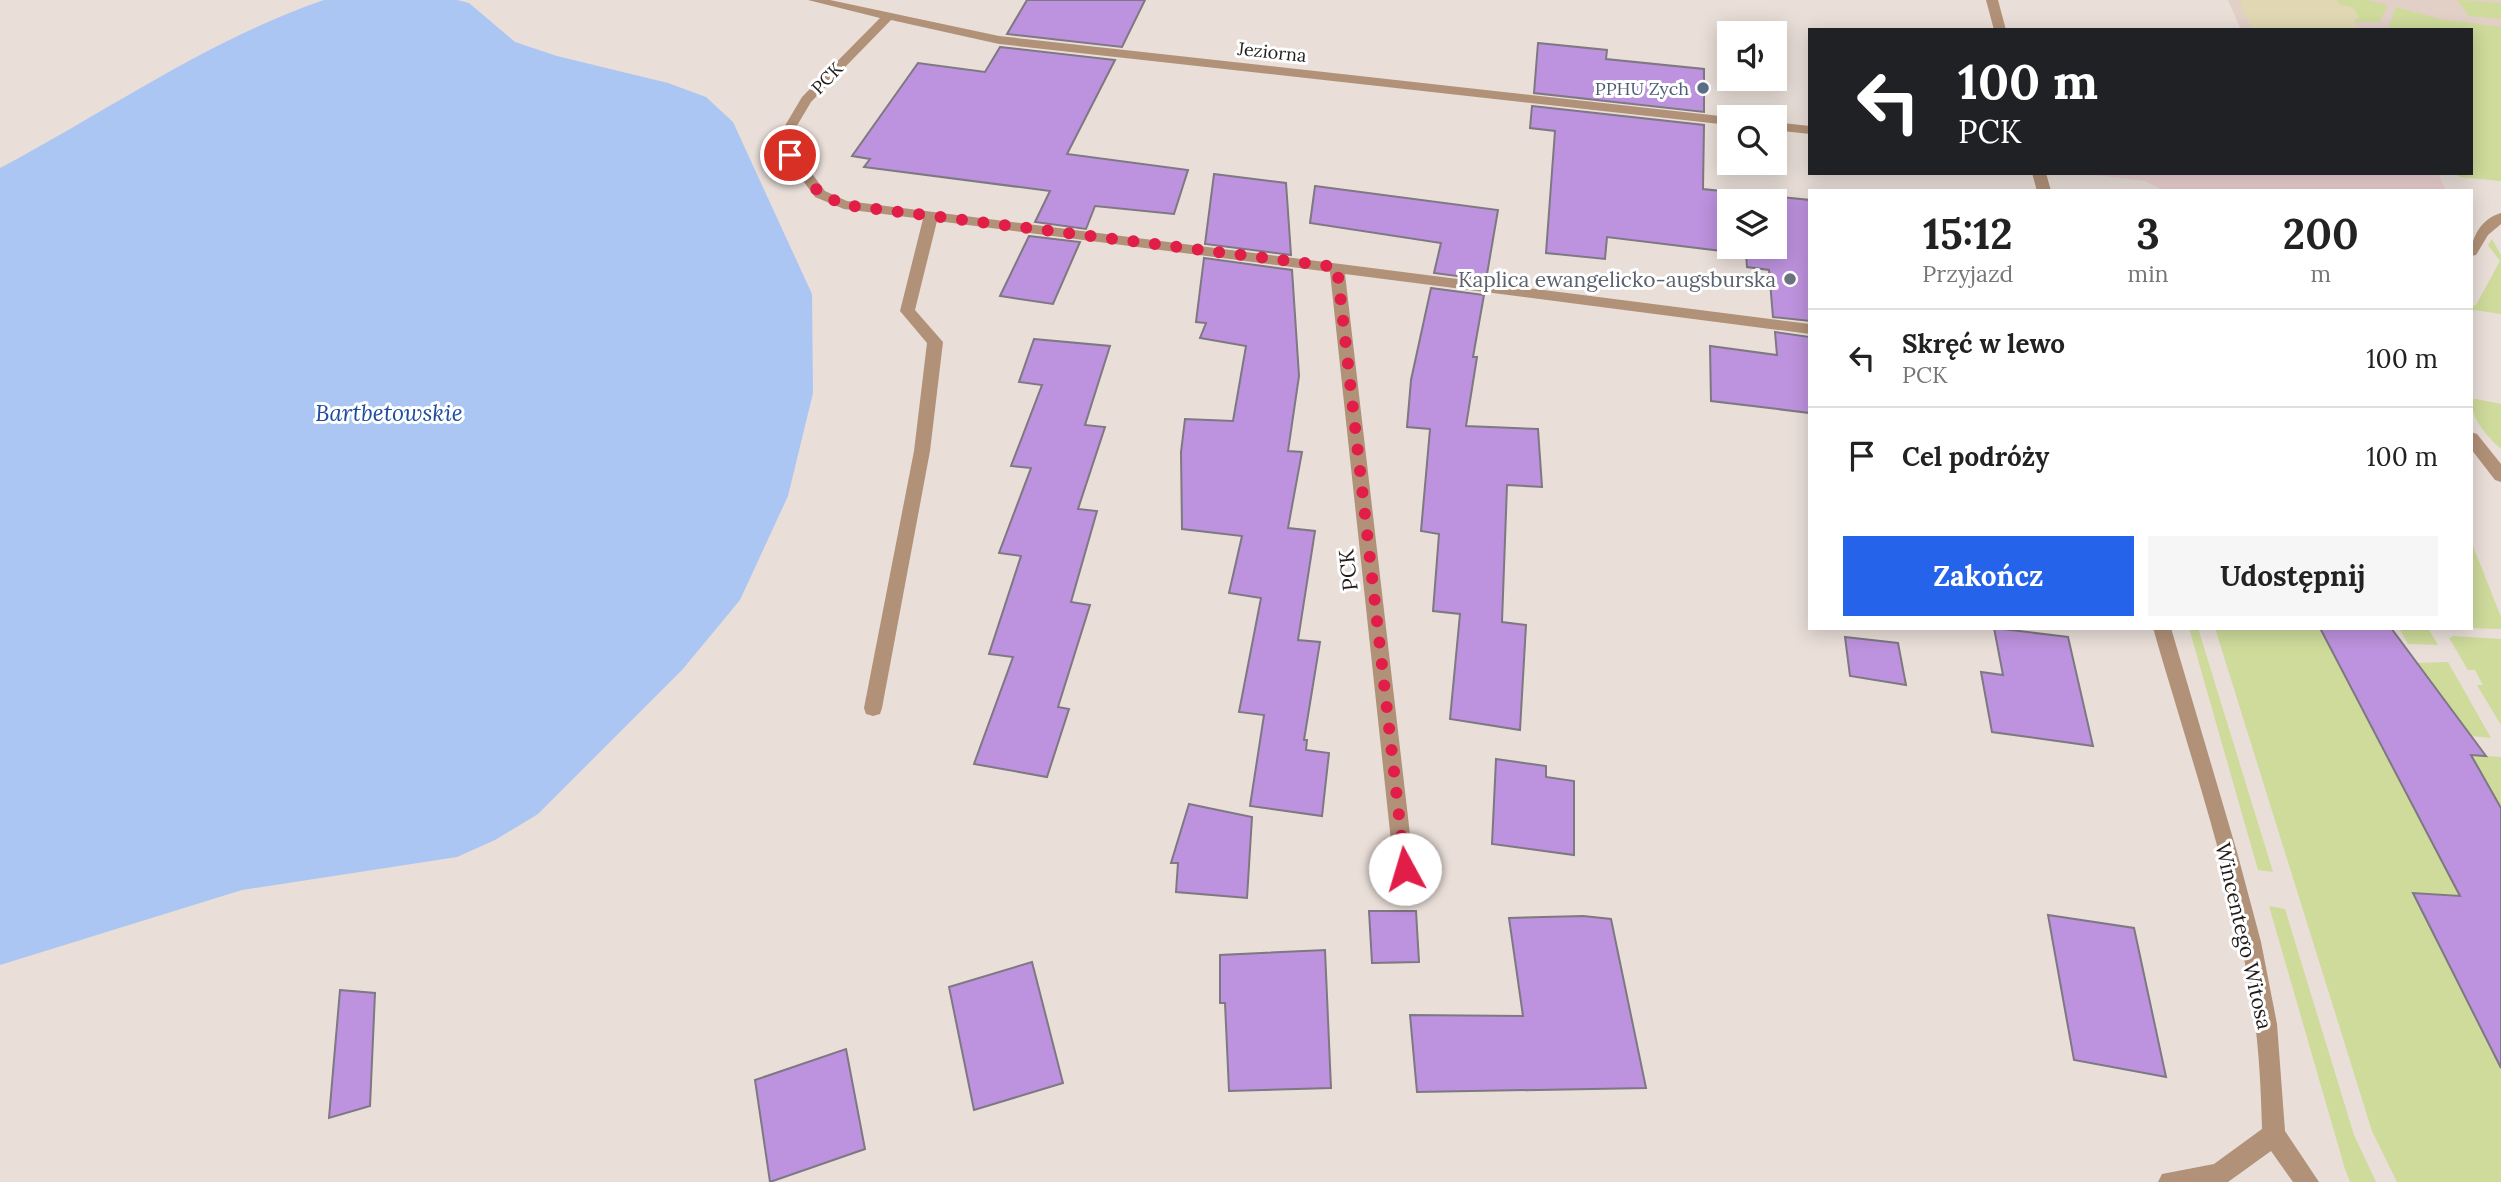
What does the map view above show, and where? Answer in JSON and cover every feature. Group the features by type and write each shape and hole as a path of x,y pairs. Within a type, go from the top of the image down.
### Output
{"street":[{"name":"Jeziorna","path":"814,0 887,18 999,40 1717,120"},
{"path":"1992,0 1999,28"},
{"name":"PCK","path":"887,18 806,100 789,129 790,155 820,194 845,205 1808,328"},
{"path":"1787,127 1808,130"},
{"path":"873,708 922,451 927,410 935,342 907,311 931,216"},
{"path":"2473,249 2483,232 2501,217"},
{"name":"PCK","path":"1337,267 1405,869"},
{"path":"2473,441 2501,477"},
{"name":"Wincentego Witosa","path":"2163,630 2235,884 2261,989 2271,1060 2274,1135"},
{"path":"2170,1182 2218,1175 2274,1135 2307,1182"}],"shaded area":[{"path":"2228,0 2501,0 2501,181 2454,175 2473,175 2473,28 2240,28"},
{"path":"2093,175 2439,175 2445,189 2161,189 2145,181"}],"green space":[{"path":"2336,0 2366,0 2387,5 2380,22 2355,22 2354,20 2359,18"},
{"path":"2457,0 2501,3 2501,19 2469,16"},
{"path":"2396,7 2440,19 2501,27 2501,181 2458,175 2473,175 2473,28 2389,28"},
{"path":"2492,239 2501,255 2501,314 2473,311 2473,306 2476,305 2500,261 2488,245"},
{"path":"2473,398 2501,404 2501,449 2485,432 2474,413"},
{"path":"2473,546 2501,617 2501,629 2473,628"},
{"path":"2190,630 2199,630 2273,872 2258,870"},
{"path":"2216,630 2321,630 2460,896 2413,893 2501,1068 2501,1182 2397,1182 2372,1131"},
{"path":"2400,630 2429,630 2438,645 2408,644"},
{"path":"2449,638 2501,639 2501,725 2477,685 2483,685 2475,670 2468,670"},
{"path":"2448,662 2491,738 2460,735 2418,663"},
{"path":"2471,755 2501,757 2501,808"},
{"path":"2269,906 2285,909 2354,1135 2376,1182 2350,1182"}],"sand":[{"path":"2241,0 2336,0 2339,4 2353,7 2359,17 2354,20 2358,28 2252,28 2240,4"}],"water":[{"name":"Bartbetowskie","path":"324,0 457,0 469,3 515,42 557,56 668,83 706,97 733,122 812,294 813,393 788,496 740,600 682,670 538,814 495,840 457,857 242,890 0,965 0,168 199,55 281,16"}],"building":[{"path":"1027,0 1145,0 1122,47 1007,34"},
{"path":"1538,43 1607,50 1606,59 1704,69 1704,112 1534,93"},
{"path":"1000,47 1115,60 1067,154 1188,170 1174,214 1095,206 1086,229 1035,222 1050,191 864,167 870,159 852,156 918,63 985,72"},
{"path":"1532,106 1704,125 1703,189 1717,190 1717,250 1607,237 1605,259 1546,253 1555,131 1530,128"},
{"path":"1214,174 1286,183 1291,255 1205,244"},
{"path":"1315,186 1498,210 1486,280 1434,273 1441,243 1310,223"},
{"path":"1787,198 1808,200 1808,321 1773,317 1769,270 1747,267 1746,259 1787,259"},
{"path":"1029,236 1080,242 1053,304 1000,296"},
{"path":"1204,258 1292,270 1299,376 1288,451 1302,452 1288,528 1315,531 1298,640 1320,642 1304,740 1307,740 1306,750 1329,753 1322,816 1250,806 1264,715 1239,712 1261,598 1229,593 1242,536 1182,529 1181,452 1185,419 1233,421 1246,346 1200,338 1206,323 1196,322"},
{"path":"1431,288 1484,295 1473,357 1477,357 1466,426 1538,429 1542,487 1507,485 1502,622 1526,625 1520,730 1450,719 1460,614 1433,611 1439,534 1421,531 1430,429 1407,427 1411,380"},
{"path":"1775,332 1808,337 1808,413 1711,401 1710,346 1777,355"},
{"path":"1034,339 1110,346 1085,425 1105,427 1078,509 1097,511 1071,602 1090,605 1058,707 1069,709 1047,777 974,764 1013,657 989,654 1021,556 999,553 1031,468 1011,466 1042,385 1019,382"},
{"path":"1994,630 2068,637 2093,746 1992,732 1981,672 2003,675"},
{"path":"2321,630 2392,630 2486,756 2471,755 2501,808 2501,1068 2413,893 2460,896"},
{"path":"1845,637 1898,643 1906,685 1850,676"},
{"path":"1496,759 1546,766 1546,777 1574,781 1574,855 1492,844"},
{"path":"1189,804 1252,817 1247,898 1176,892 1178,863 1171,863"},
{"path":"1369,911 1416,911 1419,962 1372,963"},
{"path":"2048,915 2134,928 2166,1077 2074,1060"},
{"path":"1583,916 1611,919 1646,1088 1417,1092 1410,1015 1523,1016 1509,918"},
{"path":"1325,950 1331,1088 1229,1091 1225,1003 1220,1003 1220,955"},
{"path":"1032,962 1063,1083 974,1110 949,987"},
{"path":"340,990 375,993 370,1106 329,1118"},
{"path":"846,1049 865,1149 770,1182 755,1080"}],"place":[{"name":"PPHU Zych","path":"1703,88"},
{"name":"Kaplica ewangelicko-augsburska","path":"1790,279"}],"route":[{"path":"790,155 820,194 845,205 1337,267 1405,869"}]}
